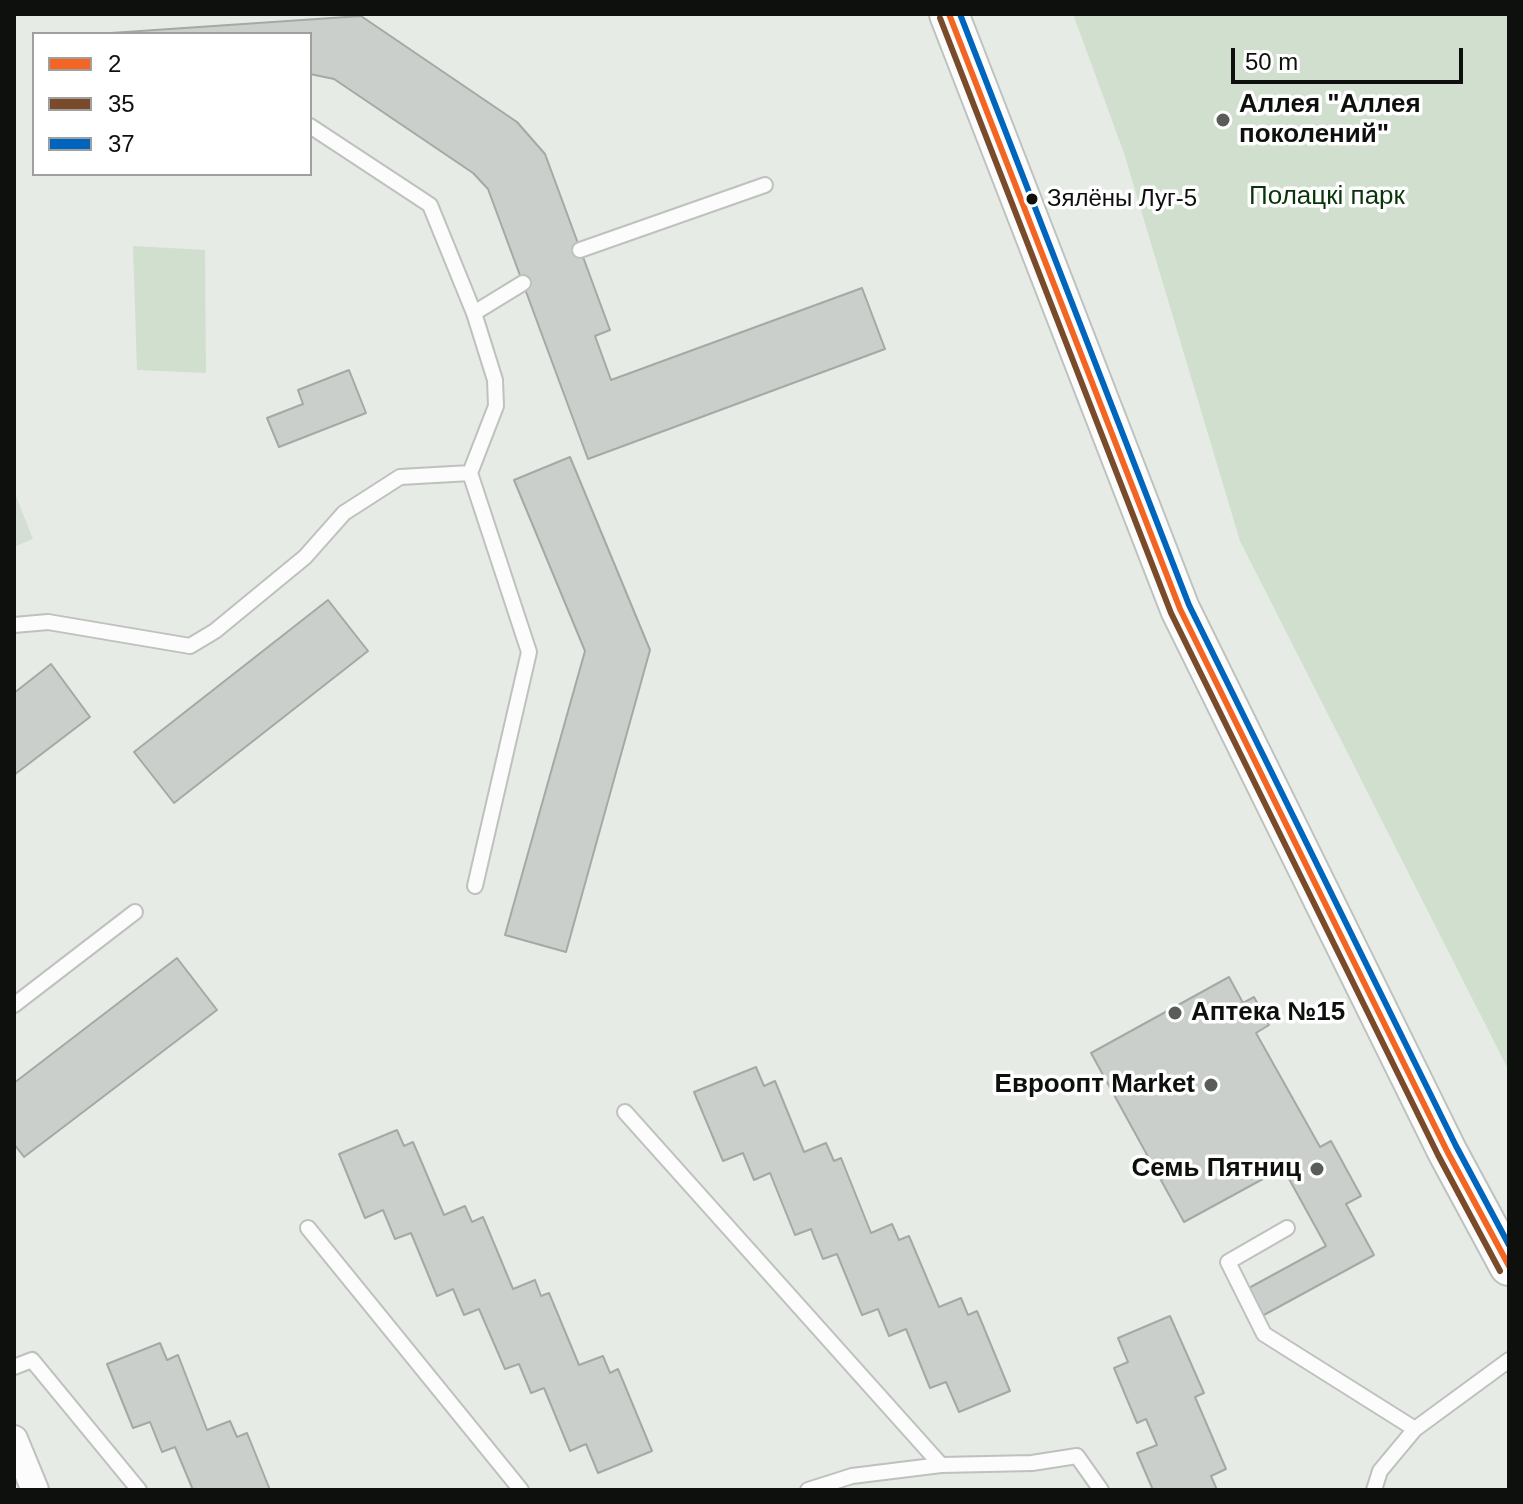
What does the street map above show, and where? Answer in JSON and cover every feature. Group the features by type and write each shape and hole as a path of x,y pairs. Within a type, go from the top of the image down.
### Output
{"main road":[{"path":"949,14 1180,609 1447,1151 1509,1266"}],"street":[{"path":"14,1439 35,1490"}],"lane":[{"path":"312,127 430,205 474,313 495,380 496,406 470,473 529,652 475,886"},
{"path":"580,250 765,185"},
{"path":"474,313 523,283"},
{"path":"14,625 48,622 190,646 215,631 305,557 344,513 400,477 470,473"},
{"path":"14,1005 135,912"},
{"path":"625,1112 941,1465"},
{"path":"308,1228 521,1490"},
{"path":"1287,1228 1228,1262 1264,1334 1415,1429"},
{"path":"14,1367 32,1360 139,1490"},
{"path":"1374,1490 1380,1471 1415,1429 1509,1360"},
{"path":"808,1490 852,1476 941,1465 1032,1463 1077,1456 1101,1490"}],"shaded area":[{"path":"14,491 33,539 14,547"}],"green space":[{"name":"Полацкі парк","path":"1073,14 1509,14 1509,1071 1240,541 1124,153"},
{"path":"133,246 205,250 206,373 137,370"}],"building":[{"path":"361,16 517,122 545,154 610,330 595,336 611,380 862,288 885,349 588,459 488,189 473,173 334,79 312,74 312,32 125,32"},
{"path":"349,370 366,413 279,447 267,418 303,404 298,390"},
{"path":"570,457 650,650 566,952 505,935 585,651 514,480"},
{"path":"328,600 368,651 174,803 134,752"},
{"path":"51,664 90,717 14,775 14,693"},
{"path":"177,958 217,1010 24,1157 14,1144 14,1083"},
{"path":"1229,977 1243,1003 1254,997 1269,1025 1256,1033 1320,1147 1331,1141 1361,1196 1346,1204 1374,1255 1262,1316 1247,1289 1326,1246 1283,1168 1184,1222 1091,1053"},
{"path":"756,1067 764,1086 775,1081 804,1152 826,1143 834,1161 841,1158 871,1233 892,1224 899,1240 909,1236 939,1307 961,1298 968,1315 977,1311 1010,1391 959,1412 946,1382 930,1388 906,1329 889,1336 878,1309 862,1315 837,1254 823,1259 811,1229 795,1235 770,1173 754,1180 743,1153 723,1161 694,1092"},
{"path":"397,1130 404,1146 413,1142 444,1215 465,1206 472,1222 483,1217 513,1289 535,1280 541,1296 549,1293 579,1365 603,1356 610,1373 618,1369 652,1451 598,1473 586,1444 570,1451 544,1388 531,1393 519,1364 505,1369 479,1309 464,1315 453,1289 437,1296 411,1233 395,1239 383,1210 365,1218 339,1154"},
{"path":"1170,1316 1204,1393 1195,1397 1226,1469 1211,1476 1217,1490 1153,1490 1137,1453 1157,1445 1146,1419 1137,1423 1114,1368 1128,1362 1118,1338"},
{"path":"160,1343 167,1360 178,1355 207,1430 230,1421 237,1437 247,1433 270,1490 193,1490 175,1447 162,1452 150,1422 133,1428 107,1364"}],"transit line":[{"name":"2","path":"949,14 1180,609 1447,1151 1509,1266"},
{"name":"37","path":"960,14 1189,605 1456,1146 1509,1245"},
{"name":"35","path":"940,18 1171,613 1438,1155 1500,1271"}],"place":[{"name":"Аллея \"Аллея поколений\"","path":"1223,120"},
{"name":"Зялёны Луг-5","path":"1032,199"},
{"name":"Аптека №15","path":"1175,1013"},
{"name":"Евроопт Market","path":"1211,1085"},
{"name":"Семь Пятниц","path":"1317,1169"}]}
